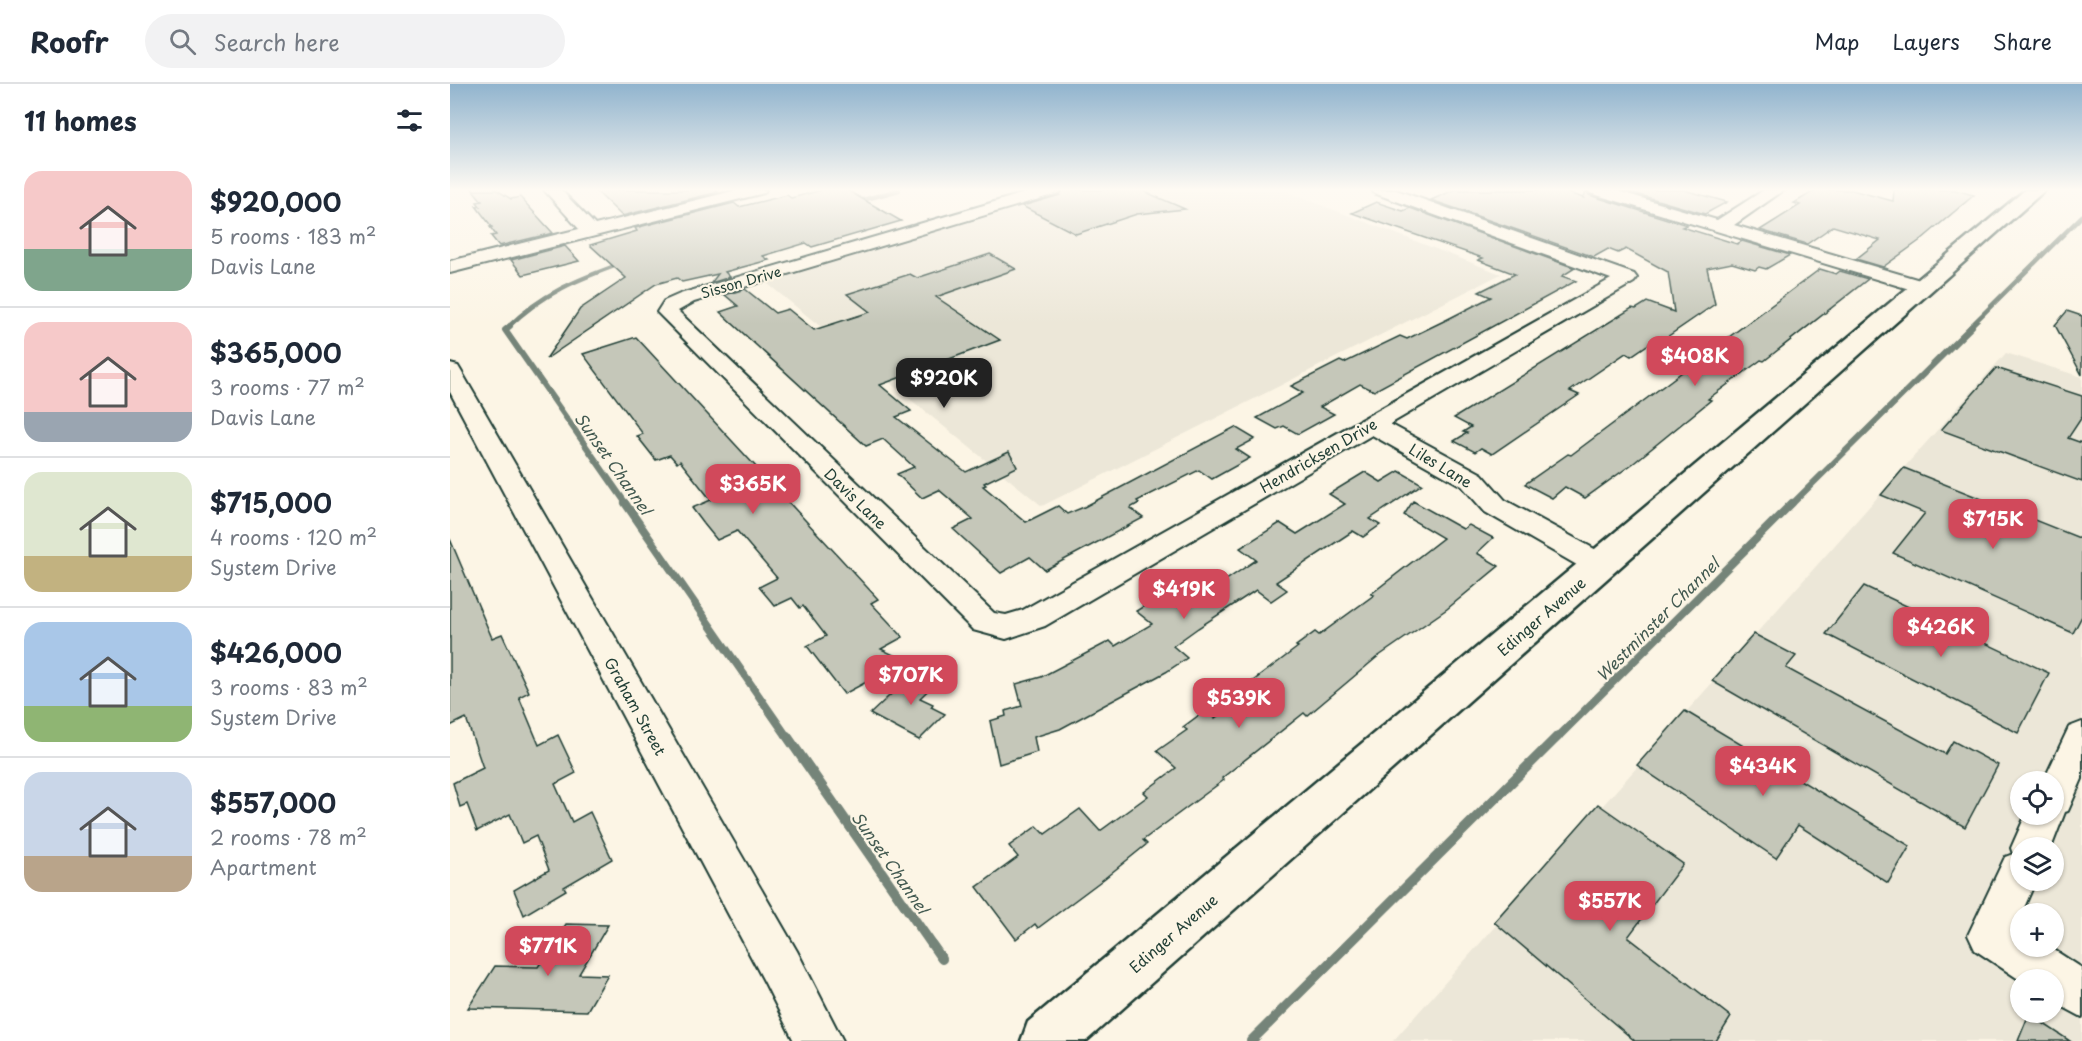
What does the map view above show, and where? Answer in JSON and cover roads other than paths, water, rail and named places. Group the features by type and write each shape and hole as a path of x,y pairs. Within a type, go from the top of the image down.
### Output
{"main road":[{"name":"Edinger Avenue","path":"1047,1041 1984,235"}],"street":[{"path":"450,267 580,235"},
{"name":"Sisson Drive","path":"671,305 902,235"},
{"name":"Hendricksen Drive","path":"1006,627 1034,618 1627,278 1505,235"},
{"path":"1745,235 1923,287"},
{"name":"Davis Lane","path":"671,305 667,312 984,622 1006,627"},
{"name":"Graham Street","path":"450,371 775,957 819,1041"},
{"name":"Liles Lane","path":"1371,424 1472,480 1496,506 1600,565"},
{"path":"2064,777 2082,737"},
{"path":"2010,891 1990,935 2082,994"}],"waterway":[{"name":"Westminster Channel","path":"1970,327 2063,235"},
{"name":"Sunset Channel","path":"508,327 534,305 562,288 623,263"},
{"name":"Sunset Channel","path":"510,326 505,330 627,505"},
{"name":"Westminster Channel","path":"1791,505 1972,326"},
{"name":"Sunset Channel","path":"625,503 788,738"},
{"name":"Westminster Channel","path":"1557,738 1792,503"},
{"name":"Sunset Channel","path":"787,736 942,959"},
{"name":"Westminster Channel","path":"1251,1041 1558,736"}]}
